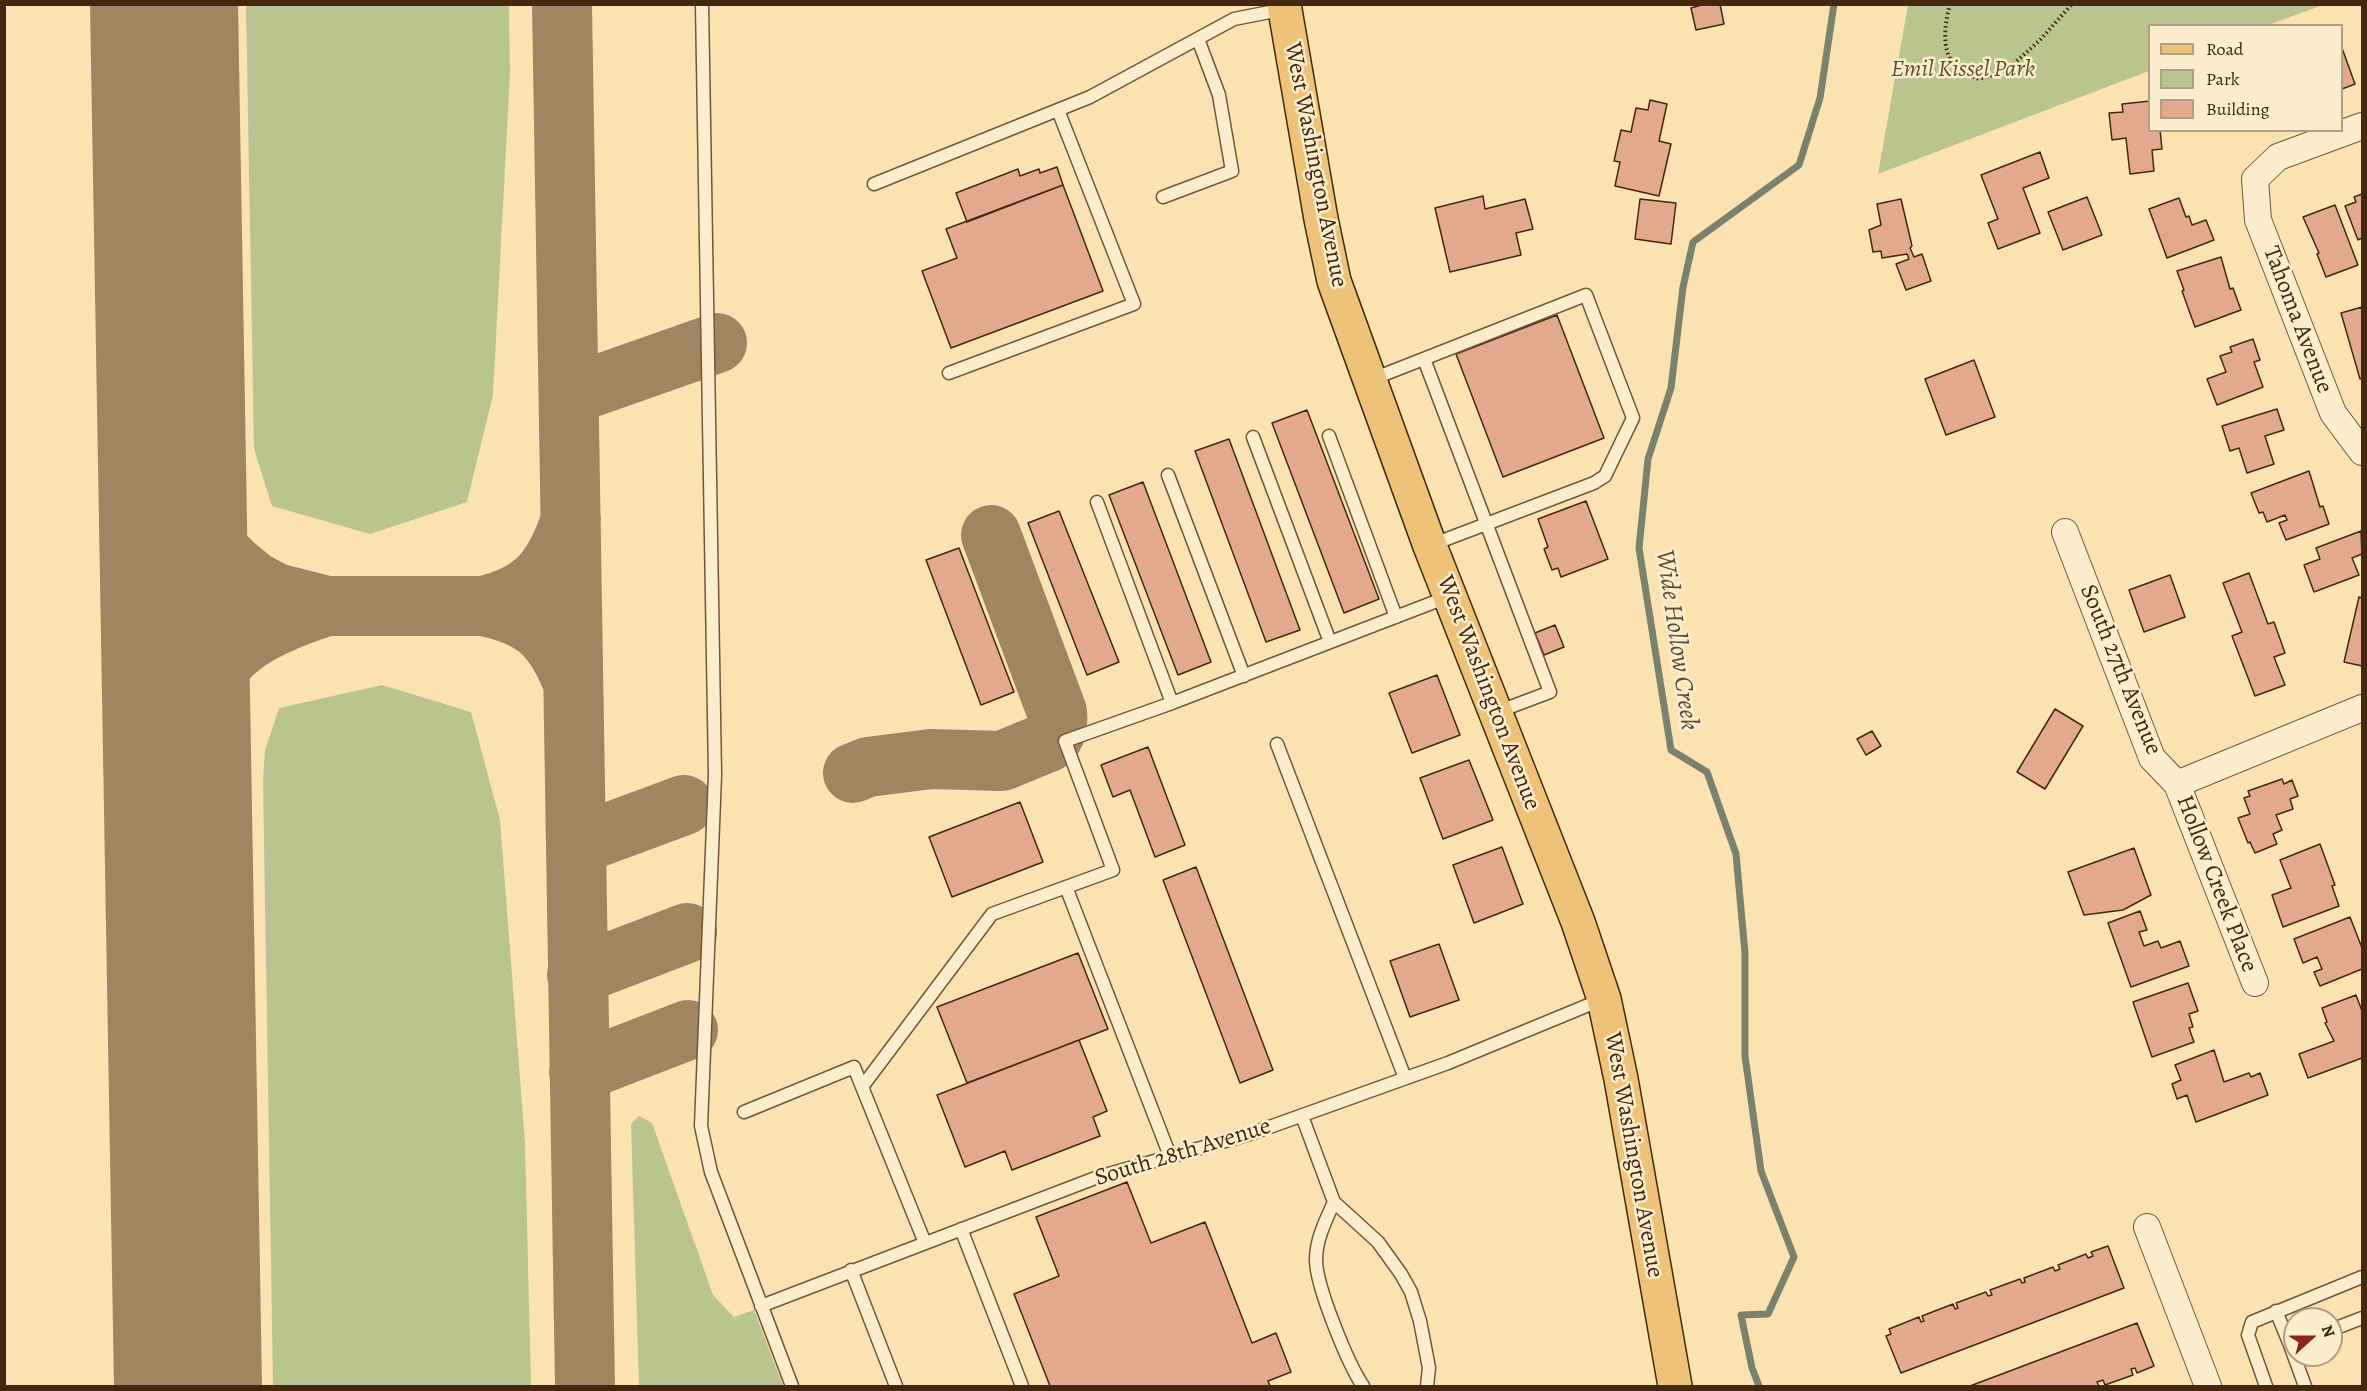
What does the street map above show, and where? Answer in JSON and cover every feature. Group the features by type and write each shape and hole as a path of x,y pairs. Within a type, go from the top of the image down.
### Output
{"main road":[{"name":"West Washington Avenue","path":"1285,7 1321,219 1334,280 1430,546 1578,922 1604,999 1621,1079 1675,1386"}],"street":[{"name":"Tahoma Avenue","path":"2362,126 2278,157 2254,179 2258,220 2333,413 2362,452"},
{"name":"South 27th Avenue","path":"2065,532 2152,758 2177,784"},
{"path":"2177,784 2362,708"},
{"name":"Hollow Creek Place","path":"2177,784 2255,983"},
{"path":"2147,1227 2208,1386"}],"lane":[{"path":"702,4 716,775 700,1126 711,1172 792,1386"},
{"path":"874,184 1090,97 1234,19 1285,7"},
{"path":"1163,197 1232,171 1219,95 1198,39"},
{"path":"949,373 1134,304 1058,110"},
{"path":"1369,381 1586,295 1629,407 1633,418 1605,476 1594,483 1430,546"},
{"path":"1424,359 1550,692 1496,712"},
{"path":"1329,436 1396,617"},
{"path":"1253,437 1330,642"},
{"path":"1167,475 1244,675"},
{"path":"1097,502 1172,703"},
{"path":"862,1087 992,914 1113,870 1065,741 1172,703 1450,596"},
{"path":"1277,744 1406,1078"},
{"path":"1066,887 1170,1156"},
{"name":"South 28th Avenue","path":"761,1306 1098,1177 1203,1148 1302,1116 1448,1063 1604,999"},
{"path":"744,1112 854,1067 925,1243"},
{"path":"1302,1116 1334,1202 1378,1242 1411,1292 1420,1321 1429,1368 1426,1386"},
{"path":"1334,1202 1317,1247 1318,1274 1353,1373 1363,1386"},
{"path":"961,1228 1022,1386"},
{"path":"851,1270 896,1386"},
{"path":"2266,1386 2248,1335 2252,1322 2362,1277"},
{"path":"2276,1311 2283,1325"},
{"path":"2343,1325 2362,1318"},
{"path":"2299,1367 2305,1386"}],"path":[{"path":"1950,4 1946,19 1945,49 1960,71 1979,80 2006,71 2041,39 2072,4"}],"green space":[{"name":"Emil Kissel Park","path":"1908,4 2323,5 2271,24 2148,24 2148,71 1878,174"},
{"path":"246,5 509,5 510,73 493,395 467,502 370,534 272,506 254,449"},
{"path":"382,685 471,712 500,820 525,1143 531,1386 273,1386 263,780 265,750 279,708"},
{"path":"639,1116 652,1123 713,1295 734,1317 754,1310 783,1386 639,1386 631,1124"}],"building":[{"path":"1705,4 1720,4 1724,24 1696,30 1691,8"},
{"path":"2343,51 2355,84 2343,89"},
{"path":"1650,100 1667,104 1659,141 1671,144 1659,196 1615,186 1620,162 1614,161 1621,130 1631,132 1636,108 1648,110"},
{"path":"2148,101 2148,132 2160,132 2162,149 2152,150 2154,171 2130,174 2126,138 2112,140 2109,113 2123,112 2122,104"},
{"path":"2040,152 2049,178 2023,188 2040,233 1998,249 1988,223 1998,219 1981,175"},
{"path":"1057,167 1063,185 967,222 956,193 1018,169 1020,176 1039,169 1040,173"},
{"path":"1063,185 1103,291 951,348 922,271 957,258 946,229"},
{"path":"2362,194 2362,238 2358,240 2345,206 2356,202 2354,197"},
{"path":"1483,196 1485,209 1525,199 1533,229 1516,233 1521,255 1450,272 1435,208"},
{"path":"2087,197 2102,235 2063,250 2048,212"},
{"path":"2179,198 2186,217 2189,216 2192,225 2206,220 2214,240 2167,258 2149,209"},
{"path":"1640,199 1676,203 1671,244 1635,239"},
{"path":"1901,199 1912,246 1910,248 1914,257 1922,254 1931,281 1906,290 1896,264 1909,259 1907,254 1882,258 1881,251 1873,252 1869,230 1881,225 1877,204"},
{"path":"2335,205 2358,265 2326,277 2317,254 2319,253 2303,217"},
{"path":"2221,257 2230,289 2233,288 2241,310 2195,327 2177,271"},
{"path":"2362,307 2362,378 2360,379 2341,313"},
{"path":"1557,315 1604,438 1503,477 1456,354"},
{"path":"2253,339 2260,360 2254,362 2263,387 2217,405 2207,379 2226,372 2220,356 2232,352 2230,347"},
{"path":"1974,360 1995,417 1946,435 1925,379"},
{"path":"2277,409 2284,430 2265,436 2274,464 2247,473 2239,448 2230,451 2222,426"},
{"path":"1307,410 1379,599 1344,613 1272,423"},
{"path":"1229,439 1300,630 1266,642 1195,451"},
{"path":"2309,471 2320,507 2323,506 2329,524 2286,540 2279,523 2287,520 2285,515 2267,522 2263,512 2259,513 2251,493"},
{"path":"1143,482 1211,662 1178,675 1109,495"},
{"path":"1586,501 1608,559 1561,577 1558,568 1552,570 1544,549 1548,547 1538,519"},
{"path":"1059,511 1119,662 1087,675 1028,523"},
{"path":"2361,531 2362,554 2352,558 2359,575 2314,592 2304,565 2320,559 2316,548"},
{"path":"959,548 1014,692 981,705 926,560"},
{"path":"2249,573 2268,624 2274,622 2285,653 2274,657 2285,685 2255,696 2232,636 2242,632 2223,583"},
{"path":"2170,575 2185,617 2144,632 2129,590"},
{"path":"2359,597 2362,598 2362,666 2344,662"},
{"path":"1555,625 1564,647 1544,655 1535,633"},
{"path":"1437,675 1460,735 1412,753 1389,693"},
{"path":"2055,709 2083,726 2045,789 2017,772"},
{"path":"1872,731 1881,746 1866,755 1857,739"},
{"path":"1148,747 1185,845 1155,857 1130,790 1113,797 1101,765"},
{"path":"1469,760 1493,820 1443,839 1420,778"},
{"path":"2282,779 2284,784 2292,780 2298,796 2290,799 2293,809 2276,815 2282,830 2273,834 2277,844 2255,853 2250,842 2248,843 2238,818 2250,814 2244,798 2250,796 2248,791"},
{"path":"1020,802 1043,862 952,897 929,837"},
{"path":"2320,844 2335,885 2332,886 2339,906 2283,927 2272,895 2291,888 2280,860"},
{"path":"1502,847 1523,904 1474,923 1453,865"},
{"path":"2134,848 2151,895 2123,910 2084,915 2068,872"},
{"path":"1196,867 1273,1070 1240,1083 1163,880"},
{"path":"2140,911 2147,930 2139,932 2144,946 2158,941 2161,948 2180,941 2189,966 2131,987 2108,923"},
{"path":"2350,917 2362,948 2362,969 2320,986 2314,972 2322,969 2317,957 2303,963 2294,939"},
{"path":"1439,944 1459,1000 1410,1017 1390,961"},
{"path":"1078,953 1108,1029 967,1083 937,1007"},
{"path":"2188,983 2198,1011 2189,1014 2193,1027 2189,1028 2194,1042 2152,1057 2133,1002"},
{"path":"2356,995 2362,1011 2362,1058 2308,1078 2299,1054 2334,1041 2325,1023 2327,1022 2322,1008"},
{"path":"1079,1040 1107,1111 1093,1117 1100,1136 1012,1170 1005,1151 965,1167 937,1095"},
{"path":"2214,1050 2224,1082 2249,1073 2251,1077 2260,1073 2268,1095 2196,1122 2187,1095 2177,1099 2172,1084 2181,1080 2175,1065"},
{"path":"1127,1182 1151,1243 1205,1222 1252,1343 1276,1333 1291,1372 1268,1381 1270,1386 1050,1386 1014,1294 1059,1276 1036,1217"},
{"path":"2108,1246 2124,1288 1901,1373 1886,1336 1891,1334 1889,1329 1919,1317 1921,1322 1924,1321 1922,1316 1953,1304 1955,1309 1958,1308 1956,1303 1986,1292 1988,1296 1992,1295 1990,1290 2020,1279 2022,1283 2025,1282 2024,1278 2053,1267 2055,1271 2060,1269 2058,1265 2086,1254 2088,1258 2093,1256 2091,1252"},
{"path":"2137,1323 2154,1366 2137,1373 2135,1368 2131,1369 2133,1375 2105,1385 2103,1380 2097,1382 2099,1386 1970,1386"}],"waterway":[{"name":"Wide Hollow Creek","path":"1759,1386 1752,1368 1741,1315 1768,1314 1794,1257 1761,1171 1745,1056 1745,953 1736,854 1707,772 1671,750 1639,548 1648,459 1671,388 1683,287 1693,242 1799,165 1820,98 1834,4"}],"taxiway":[{"path":"562,4 585,1386"},
{"path":"569,395 717,343"},
{"path":"172,450 193,516 209,540 255,582 276,593 327,606 483,606"},
{"path":"571,519 558,552 540,577 516,594 483,606 516,616 540,630 558,652 573,683"},
{"path":"853,773 868,767 931,759 1002,761 1048,742 1054,736 1057,712 991,535"},
{"path":"178,769 185,734 199,698 211,677 225,660 242,646 280,623 327,606"},
{"path":"576,845 684,805"},
{"path":"577,975 687,933"},
{"path":"579,1072 688,1030"}],"runway":[{"path":"164,4 188,1386"}]}
